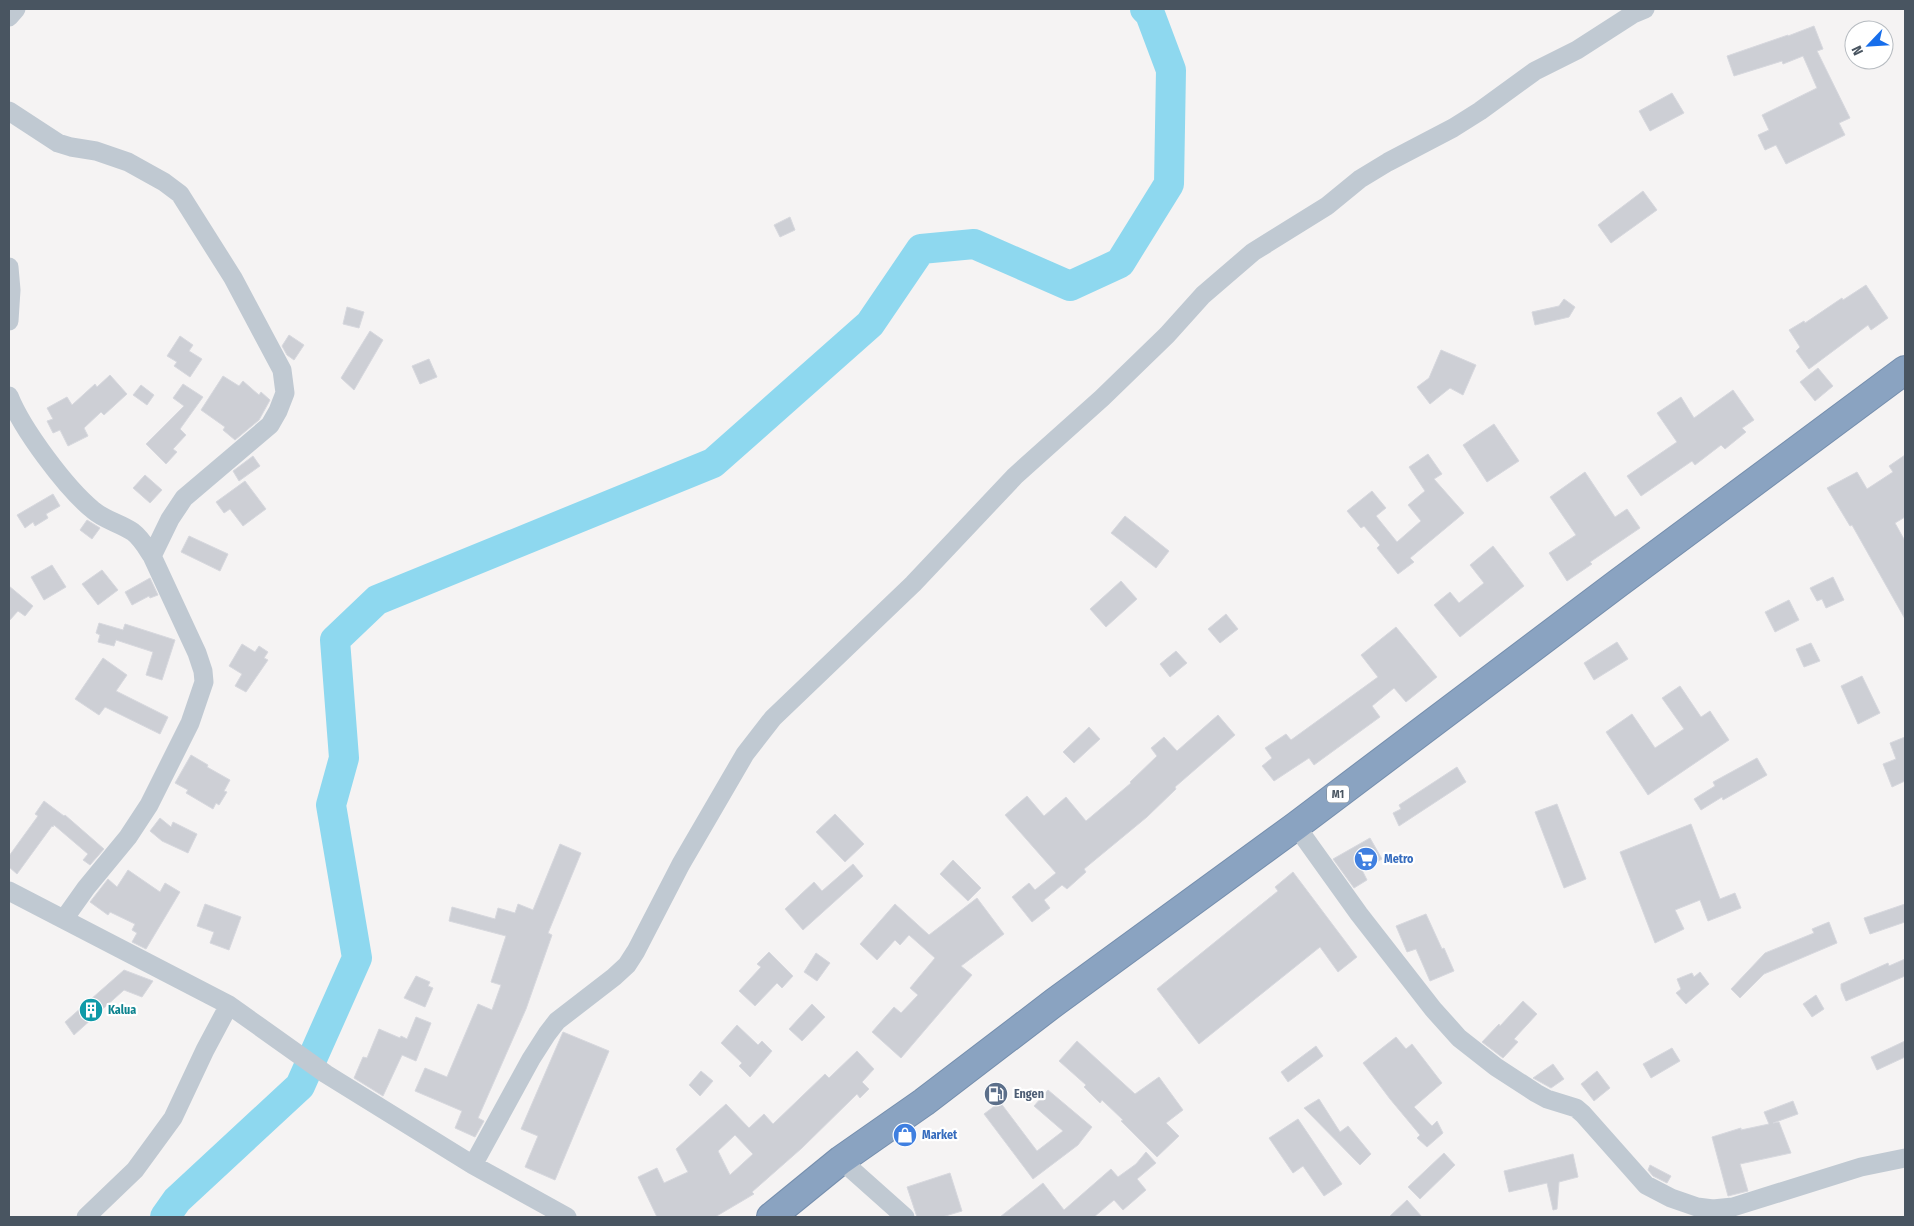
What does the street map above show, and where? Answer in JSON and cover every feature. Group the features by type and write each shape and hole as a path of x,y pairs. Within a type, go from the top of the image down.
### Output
{"highway":[{"name":"M1","path":"771,1217 841,1160 924,1102 1056,1002 1296,826 1905,370"}],"street":[{"path":"9,17 16,9"},
{"path":"473,1165 530,1060 557,1021 627,965 696,838 745,754 768,724 913,584 1015,476 1148,354 1202,295 1253,252 1327,206 1360,179 1453,128 1535,71 1577,50 1633,14 1645,9"},
{"path":"9,111 58,142 71,147 96,151 128,162 164,182 180,194 233,278 282,370 285,393 278,411 270,424 184,498 170,519 152,556"},
{"path":"9,267 11,290 9,322"},
{"path":"9,396 12,405 33,438 74,493 93,511 132,531 143,541 152,556 204,671 204,682 190,723 149,805 128,837 86,888 64,919"},
{"path":"1296,826 1359,914 1433,1009 1460,1038 1496,1066 1536,1093 1547,1099 1576,1108 1646,1185 1671,1198 1697,1207 1713,1209 1732,1207 1861,1168 1905,1158"},
{"path":"9,891 229,1005 326,1074 473,1165 567,1217"},
{"path":"86,1217 135,1170 173,1118 205,1050 229,1005"},
{"path":"841,1160 905,1217"}],"building":[{"path":"1814,26 1823,49 1817,51 1850,118 1839,123 1845,135 1786,164 1776,145 1765,150 1758,135 1769,130 1762,115 1817,88 1803,56 1783,64 1782,61 1734,76 1727,56"},
{"path":"1672,93 1684,113 1650,131 1639,111"},
{"path":"1643,191 1657,210 1611,243 1598,225"},
{"path":"790,217 795,230 780,237 774,225"},
{"path":"1866,285 1888,318 1871,330 1868,325 1809,369 1796,351 1800,347 1789,330 1804,321 1805,323 1842,298 1843,300"},
{"path":"1564,299 1575,307 1569,317 1535,325 1532,312 1559,306"},
{"path":"347,307 364,312 359,328 343,324"},
{"path":"370,331 383,340 354,390 341,378"},
{"path":"289,335 304,345 294,360 287,355 282,346"},
{"path":"180,336 193,345 189,351 202,359 190,377 174,366 177,362 167,356"},
{"path":"1441,350 1476,365 1463,395 1450,388 1430,404 1417,387 1429,378"},
{"path":"429,359 437,377 420,384 412,366"},
{"path":"1818,368 1833,386 1815,401 1800,382"},
{"path":"110,375 127,394 104,415 101,412 84,428 88,436 68,446 60,430 53,433 47,421 53,419 47,408 67,397 72,405 95,384 97,387"},
{"path":"223,376 239,386 243,381 259,395 261,392 270,400 259,420 235,440 223,430 225,427 201,410"},
{"path":"183,384 203,397 180,429 186,435 173,449 177,452 166,464 146,444 184,406 173,398"},
{"path":"141,385 154,395 147,405 133,395"},
{"path":"1733,390 1754,420 1742,428 1746,432 1725,449 1721,445 1695,465 1692,461 1641,496 1627,476 1677,442 1657,413 1681,397 1694,418"},
{"path":"1494,424 1519,461 1487,482 1463,445"},
{"path":"1428,454 1442,474 1434,479 1464,513 1410,558 1414,562 1398,574 1377,548 1380,545 1364,526 1361,528 1347,511 1372,491 1386,508 1376,516 1397,542 1421,521 1408,505 1425,491 1409,467"},
{"path":"1905,455 1905,517 1895,523 1905,541 1905,619 1852,525 1850,526 1827,488 1857,472 1867,489 1893,472 1889,466"},
{"path":"253,456 260,466 239,481 233,471"},
{"path":"1585,472 1615,517 1627,509 1640,528 1590,562 1592,564 1567,581 1549,553 1576,535 1550,497"},
{"path":"145,475 162,490 150,503 133,488"},
{"path":"245,481 266,509 243,526 230,509 224,513 216,502"},
{"path":"53,494 60,506 46,514 48,518 35,526 33,522 25,528 17,515"},
{"path":"1125,516 1169,551 1156,568 1111,533"},
{"path":"87,520 100,528 92,539 80,530"},
{"path":"189,536 228,554 220,571 181,552"},
{"path":"1493,546 1524,586 1460,637 1434,605 1450,592 1459,603 1484,583 1470,565"},
{"path":"52,565 66,587 44,600 31,577"},
{"path":"102,570 118,590 98,605 82,584"},
{"path":"1833,577 1844,600 1826,608 1822,599 1817,601 1810,588"},
{"path":"150,578 158,595 150,598 149,596 132,605 125,592"},
{"path":"1121,581 1137,599 1106,627 1090,609"},
{"path":"9,586 33,606 25,616 18,611 9,621"},
{"path":"1789,600 1799,620 1775,632 1765,612"},
{"path":"1226,614 1238,629 1220,643 1208,629"},
{"path":"99,623 123,630 125,624 175,640 162,680 146,675 153,652 116,640 114,646 98,642 100,635 96,633"},
{"path":"1396,627 1437,677 1406,702 1394,688 1372,706 1380,717 1314,765 1309,758 1274,781 1262,766 1272,758 1265,748 1286,734 1291,740 1378,677 1361,655"},
{"path":"1617,642 1628,659 1594,680 1584,663"},
{"path":"1811,643 1820,661 1804,667 1796,649"},
{"path":"242,644 255,652 259,646 268,652 264,658 268,660 246,692 235,686 242,674 229,666"},
{"path":"1176,651 1187,663 1170,677 1160,664"},
{"path":"103,658 127,675 116,691 168,717 160,734 105,707 99,715 75,699"},
{"path":"1862,676 1880,713 1858,724 1841,686"},
{"path":"1680,686 1701,717 1710,711 1729,740 1648,795 1606,732 1632,714 1655,748 1684,729 1662,698"},
{"path":"1218,715 1235,735 1175,787 1176,789 1147,817 1084,869 1086,872 1067,889 1062,885 1044,900 1050,908 1032,922 1012,897 1029,883 1035,890 1056,873 1005,815 1027,796 1044,816 1066,797 1086,821 1131,783 1157,756 1151,748 1164,737 1177,751"},
{"path":"1089,727 1100,739 1074,763 1063,752"},
{"path":"1905,737 1905,781 1892,787 1883,764 1896,759 1890,743"},
{"path":"191,755 230,780 224,791 227,792 219,805 216,803 213,809 186,793 188,790 175,783"},
{"path":"1757,758 1767,775 1723,800 1722,797 1701,810 1694,799 1715,786 1713,782"},
{"path":"1457,767 1466,782 1399,826 1393,813 1401,809 1399,805"},
{"path":"44,801 65,815 104,849 90,865 83,860 88,854 54,825 17,874 9,867 9,856 38,816 35,814"},
{"path":"1557,804 1586,879 1564,888 1535,812"},
{"path":"835,814 864,844 845,862 816,832"},
{"path":"160,818 171,827 173,822 197,834 188,853 162,841 150,831"},
{"path":"1691,824 1720,899 1735,893 1741,908 1708,921 1700,900 1675,910 1684,929 1655,943 1620,852"},
{"path":"1370,838 1382,859 1362,870 1367,880 1354,888 1333,859"},
{"path":"560,844 581,853 548,933 552,935 526,1009 478,1118 484,1121 475,1137 455,1128 462,1111 415,1091 425,1068 447,1077 478,1004 492,1010 501,985 491,982 506,936 449,921 452,907 495,919 498,908 515,913 518,904 533,910"},
{"path":"953,860 981,888 968,901 940,874"},
{"path":"853,864 863,876 803,930 785,909 814,882 822,891"},
{"path":"128,870 160,892 165,883 180,892 146,949 132,942 137,933 132,930 135,924 110,912 108,915 90,902 108,879 117,887"},
{"path":"1293,872 1357,957 1338,972 1320,947 1199,1044 1157,989 1278,891 1275,887"},
{"path":"977,898 1004,934 961,966 972,975 901,1058 872,1032 894,1007 901,1013 918,995 910,988 935,958 909,935 900,945 895,940 877,960 860,944 895,904 929,935"},
{"path":"205,904 241,917 229,950 210,943 214,932 197,926"},
{"path":"1905,904 1905,922 1870,934 1864,918"},
{"path":"1426,914 1454,971 1430,981 1416,949 1407,952 1396,926"},
{"path":"1829,922 1837,943 1764,974 1740,998 1731,989 1765,953 1814,933 1812,929"},
{"path":"769,952 793,976 782,988 777,983 755,1006 739,991 761,967 757,964"},
{"path":"816,953 830,963 817,981 804,972"},
{"path":"1905,959 1905,976 1846,1001 1841,984 1888,963 1889,966"},
{"name":"Kalua","path":"124,970 153,981 142,997 124,990 74,1035 65,1022"},
{"path":"1700,972 1709,984 1686,1004 1676,993 1681,989 1677,979 1692,973 1694,977"},
{"path":"416,976 430,982 428,986 433,988 425,1007 404,998"},
{"path":"1816,995 1824,1009 1812,1017 1803,1004"},
{"path":"1523,1001 1537,1014 1514,1039 1518,1042 1503,1058 1482,1042"},
{"path":"812,1004 825,1017 802,1041 789,1029"},
{"path":"416,1017 431,1023 416,1061 402,1055 383,1096 354,1078 363,1057 367,1058 379,1029 407,1039"},
{"path":"737,1025 758,1045 762,1041 772,1051 750,1077 739,1066 742,1063 721,1043"},
{"path":"563,1032 609,1051 555,1180 525,1167 538,1136 521,1129"},
{"path":"1396,1037 1406,1049 1412,1044 1442,1083 1414,1107 1432,1126 1437,1121 1443,1133 1427,1147 1417,1138 1420,1135 1363,1063"},
{"path":"1077,1041 1135,1094 1159,1077 1183,1110 1166,1123 1179,1136 1157,1157 1121,1121 1123,1120 1102,1100 1100,1103 1084,1087 1086,1085 1059,1061"},
{"path":"1905,1041 1905,1057 1877,1070 1871,1057"},
{"path":"1316,1046 1323,1056 1288,1082 1281,1072"},
{"path":"1672,1048 1680,1061 1651,1078 1643,1064"},
{"path":"857,1051 874,1069 862,1082 869,1089 860,1098 857,1094 802,1148 752,1192 754,1194 715,1217 657,1217 638,1177 657,1168 664,1183 688,1172 676,1149 726,1104 749,1128 764,1114 773,1124 825,1074 829,1078","holes":["735,1135 753,1154 730,1175 718,1151"]},
{"path":"1553,1064 1564,1079 1551,1088 1533,1078"},
{"path":"701,1071 713,1081 700,1096 689,1085"},
{"path":"1597,1071 1610,1088 1594,1101 1581,1084"},
{"path":"1048,1090 1092,1127 1078,1145 1033,1179 984,1114 1000,1102 1037,1151 1063,1131 1034,1106"},
{"path":"1319,1099 1340,1132 1348,1126 1371,1154 1360,1165 1304,1108"},
{"path":"1793,1101 1798,1114 1773,1123 1779,1122 1791,1153 1740,1164 1748,1191 1728,1196 1712,1137 1741,1128 1741,1130 1769,1124 1764,1112"},
{"path":"1298,1119 1342,1184 1324,1196 1303,1166 1293,1173 1269,1138"},
{"path":"1146,1152 1156,1163 1137,1179 1146,1190 1123,1210 1114,1200 1094,1217 1000,1217 1043,1183 1064,1210 1111,1169 1118,1177 1136,1164"},
{"path":"1444,1153 1455,1165 1420,1199 1408,1187"},
{"path":"1573,1154 1578,1177 1559,1182 1557,1209 1553,1210 1547,1183 1509,1192 1504,1171"},
{"path":"1650,1165 1671,1176 1667,1183 1653,1176 1648,1170"},
{"path":"950,1173 962,1211 942,1217 917,1217 907,1187"},
{"path":"1407,1200 1422,1217 1389,1217"}],"waterway":[{"path":"165,1217 177,1200 300,1086 357,958 331,805 344,758 335,640 377,600 713,463 870,324 921,249 974,244 1070,286 1120,263 1169,184 1171,70 1150,14 1145,9"}],"place":[{"name":"Metro","path":"1366,859"},
{"name":"Kalua","path":"91,1010"},
{"name":"Engen","path":"996,1094"},
{"name":"Market","path":"905,1135"}]}
